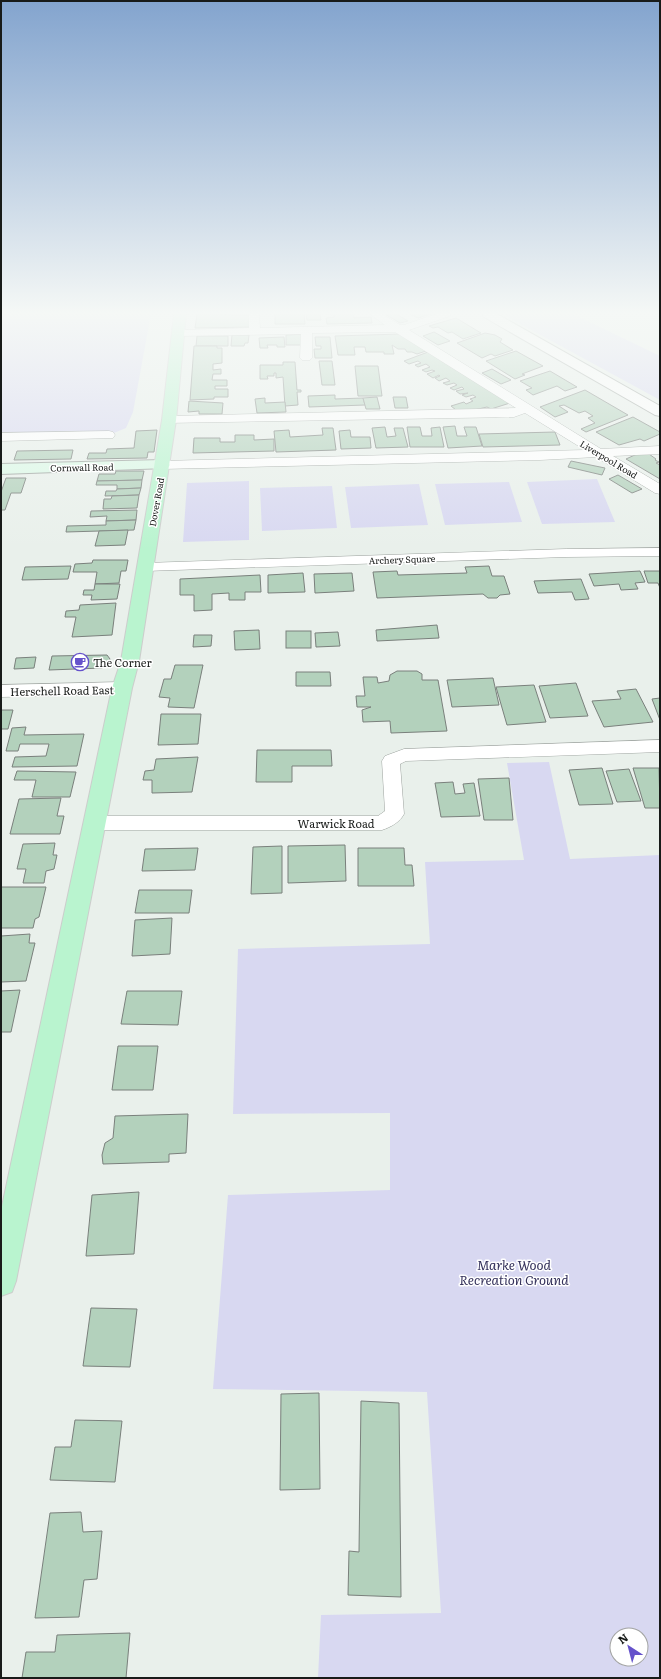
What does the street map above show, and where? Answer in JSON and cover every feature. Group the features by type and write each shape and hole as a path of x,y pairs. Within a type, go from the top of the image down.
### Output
{"main road":[{"name":"Dover Road","path":"2,1267 96,823 122,688 130,661 162,465 172,392"},
{"name":"Cornwall Road","path":"1,469 162,465"}],"street":[{"name":"Liverpool Road","path":"500,392 660,490"},
{"path":"626,392 660,412"},
{"path":"169,420 514,413 526,409"},
{"path":"1,437 77,440 109,435"},
{"path":"162,465 540,456 660,450"},
{"name":"Archery Square","path":"145,568 660,552"},
{"name":"Herschell Road East","path":"1,691 122,688"},
{"name":"Warwick Road","path":"96,823 382,823 395,814 391,762 404,755 660,746"}],"green space":[{"path":"1,392 137,392 133,412 126,428 109,435 1,437"},
{"path":"646,392 660,392 660,400"},
{"path":"597,479 615,522 542,524 527,482"},
{"path":"249,481 249,540 183,542 187,483"},
{"path":"509,482 522,522 445,525 435,484"},
{"path":"419,484 428,525 351,528 345,487"},
{"path":"332,486 337,528 262,531 260,488"},
{"name":"Marke Wood Recreation Ground","path":"549,762 570,859 660,855 660,1678 318,1678 321,1615 441,1613 427,1392 213,1389 228,1195 390,1190 390,1113 233,1114 238,949 430,944 425,862 524,860 507,763"}],"building":[{"path":"191,392 228,392 228,397 190,400"},
{"path":"284,392 297,392 298,405 285,406"},
{"path":"358,392 382,392 382,396 358,396"},
{"path":"458,392 493,392 510,403 491,409 487,407 474,410 456,410 451,406 464,402 466,404 473,401 470,399 476,397 473,395 466,397 462,395 468,393 460,394"},
{"path":"529,392 540,392 533,395"},
{"path":"579,392 589,392 628,415 586,432 581,429 595,423 588,418 593,416 585,411 579,413 564,405 559,406 568,412 555,417 540,407"},
{"path":"335,395 335,399 363,398 365,405 309,407 308,396"},
{"path":"377,397 380,409 366,409 363,398"},
{"path":"393,397 406,397 408,408 395,408"},
{"path":"265,398 265,403 285,402 286,412 257,413 255,399"},
{"path":"189,401 223,403 222,414 199,414 199,411 188,412"},
{"path":"633,417 660,432 660,434 644,441 640,439 619,445 596,432"},
{"path":"455,426 457,436 467,436 464,427 476,427 482,446 448,448 443,427"},
{"path":"385,427 387,437 396,436 394,428 403,428 408,447 376,448 372,428"},
{"path":"407,427 420,427 422,436 432,436 431,428 440,427 444,447 410,447"},
{"path":"322,428 333,428 336,450 276,452 274,431 289,430 290,437 323,435"},
{"path":"157,430 154,452 148,452 147,458 87,459 89,453 106,453 107,449 134,448 136,431"},
{"path":"350,430 351,437 370,437 371,448 341,449 339,431"},
{"path":"555,432 560,445 483,447 479,434"},
{"path":"235,435 254,435 254,440 274,439 274,451 193,453 194,438 220,438 220,442 235,442"},
{"path":"73,450 71,459 14,460 17,451"},
{"path":"637,454 649,454 659,462 656,463 660,465 660,479 626,459"},
{"path":"571,461 605,468 602,475 568,467"},
{"path":"116,471 144,471 142,480 97,481 99,474 115,474"},
{"path":"618,475 642,489 632,493 609,479"},
{"path":"6,478 26,478 21,493 11,493 5,510 1,510 1,492"},
{"path":"142,480 141,488 117,489 117,485 96,485 97,481"},
{"path":"141,488 139,495 105,496 106,491"},
{"path":"139,495 137,508 103,509 104,499 111,499 112,496"},
{"path":"137,510 136,520 106,521 107,516 90,517 91,511"},
{"path":"136,520 134,530 66,532 67,526 106,525 106,521"},
{"path":"128,530 125,545 95,546 99,531"},
{"path":"93,560 128,560 126,571 121,571 119,583 95,584 97,572 73,572 75,564 92,563"},
{"path":"71,566 68,579 22,580 25,567"},
{"path":"489,566 492,576 504,576 510,594 500,595 497,598 488,598 483,594 377,598 373,572 397,571 398,575 467,573 465,567"},
{"path":"640,571 645,582 635,583 638,589 621,590 619,584 594,586 589,574"},
{"path":"644,571 660,571 660,588 658,583 648,583"},
{"path":"303,573 305,592 268,593 268,575"},
{"path":"352,573 354,591 315,593 314,574"},
{"path":"260,575 261,592 245,592 245,600 229,600 229,593 212,594 212,610 194,611 194,595 180,595 180,579"},
{"path":"581,579 589,599 575,600 572,592 538,593 534,581"},
{"path":"95,584 120,584 117,599 91,600 92,595 83,595 84,590 94,590"},
{"path":"116,603 112,635 72,637 76,617 65,617 66,611 79,610 80,605"},
{"path":"437,625 439,638 377,641 376,630"},
{"path":"259,630 260,649 235,650 234,631"},
{"path":"286,631 311,631 311,648 286,648"},
{"path":"338,632 340,646 316,647 315,633"},
{"path":"194,635 212,635 211,646 193,647"},
{"name":"The Corner","path":"107,655 110,659 108,665 102,668 49,670 52,656"},
{"path":"36,657 34,668 14,669 16,658"},
{"path":"175,665 203,665 194,708 168,707 170,698 159,697 164,679 171,679"},
{"path":"397,671 417,671 422,674 422,680 438,680 447,731 391,733 390,721 363,722 362,710 371,707 357,707 356,696 365,696 363,677 377,677 378,683 389,681 390,675"},
{"path":"296,672 330,672 331,686 296,686"},
{"path":"493,678 499,705 452,707 447,680"},
{"path":"576,683 588,716 550,718 539,686"},
{"path":"534,685 546,722 507,725 496,687"},
{"path":"636,689 653,722 604,727 592,701 621,699 617,691"},
{"path":"660,698 660,720 652,699"},
{"path":"1,710 13,710 8,729 1,729"},
{"path":"161,714 201,714 198,744 158,745"},
{"path":"26,727 24,735 84,734 77,766 12,767 15,757 46,756 49,744 20,744 18,751 6,751 12,728"},
{"path":"257,750 331,750 332,766 292,766 292,782 256,782"},
{"path":"198,757 192,792 152,793 152,780 143,780 145,771 154,770 156,759"},
{"path":"602,768 613,804 579,805 569,770"},
{"path":"633,768 659,768 660,808 645,808"},
{"path":"629,769 641,801 617,802 606,771"},
{"path":"17,771 76,772 70,797 32,797 36,780 14,780"},
{"path":"509,778 513,820 484,820 478,779"},
{"path":"453,782 455,794 465,793 463,784 474,783 480,816 441,817 435,783"},
{"path":"61,798 57,816 64,816 60,834 10,834 19,799"},
{"path":"55,843 53,855 57,855 54,869 46,871 44,883 23,883 26,869 17,869 23,844"},
{"path":"345,845 346,881 288,883 288,846"},
{"path":"282,846 282,893 251,894 253,847"},
{"path":"198,848 195,870 142,871 145,849"},
{"path":"358,848 404,848 405,865 412,865 414,886 358,886"},
{"path":"1,887 46,887 39,917 35,919 33,928 1,928"},
{"path":"139,890 192,890 189,913 135,913"},
{"path":"172,918 170,954 132,956 135,920"},
{"path":"30,934 29,943 35,943 26,981 1,982 1,936"},
{"path":"20,990 11,1032 1,1032 1,991"},
{"path":"127,991 182,991 178,1025 121,1024"},
{"path":"118,1046 158,1046 153,1090 112,1090"},
{"path":"188,1114 186,1153 169,1154 169,1162 103,1164 102,1155 105,1143 113,1138 115,1116"},
{"path":"139,1192 134,1254 86,1256 92,1195"},
{"path":"91,1308 137,1309 130,1367 83,1366"},
{"path":"319,1393 320,1489 280,1490 281,1394"},
{"path":"361,1401 399,1403 401,1597 348,1595 349,1551 359,1552"},
{"path":"75,1420 122,1421 115,1482 50,1480 55,1447 71,1447"},
{"path":"81,1512 83,1532 102,1531 97,1579 84,1580 79,1617 35,1618 50,1513"},
{"path":"130,1633 126,1678 22,1678 26,1652 55,1652 57,1635"}],"place":[{"name":"The Corner","path":"80,662"}]}
